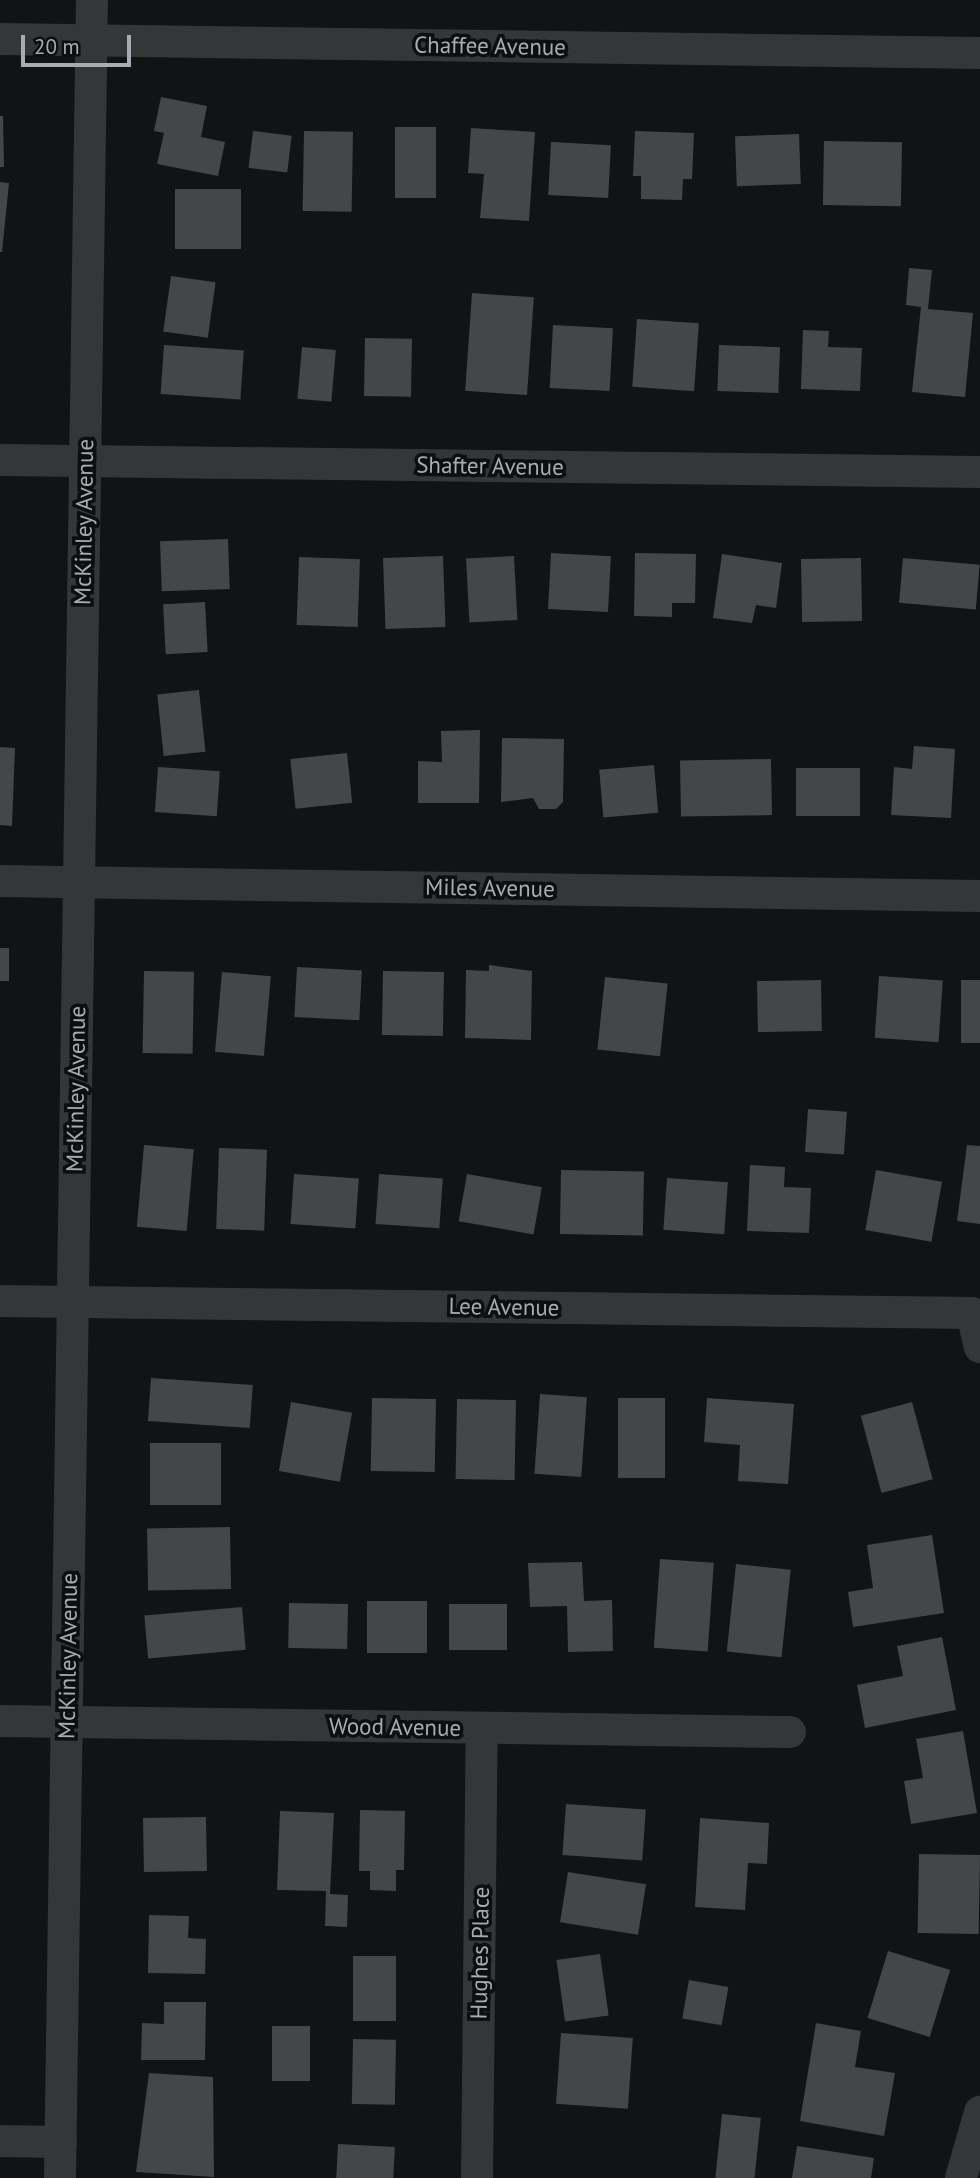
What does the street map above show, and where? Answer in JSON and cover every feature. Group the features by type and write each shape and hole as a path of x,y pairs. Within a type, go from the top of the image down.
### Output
{"street":[{"name":"McKinley Avenue","path":"60,2178 92,0"},
{"name":"Chaffee Avenue","path":"0,39 980,53"},
{"name":"Shafter Avenue","path":"0,460 980,472"},
{"name":"Miles Avenue","path":"0,881 980,896"},
{"name":"Lee Avenue","path":"0,1301 972,1313 980,1348"},
{"name":"Wood Avenue","path":"0,1721 790,1731"},
{"name":"Hughes Place","path":"477,2178 482,1729"},
{"path":"961,2178 980,2112"},
{"path":"0,2141 61,2142"}],"building":[{"path":"161,97 207,106 201,137 225,142 218,176 157,164 164,133 154,131"},
{"path":"0,116 3,116 4,167 0,167"},
{"path":"395,127 436,127 436,198 395,198"},
{"path":"471,128 535,132 529,221 480,218 484,174 468,173"},
{"path":"253,131 292,136 287,172 248,168"},
{"path":"304,131 353,132 352,212 303,211"},
{"path":"635,131 694,133 692,179 683,179 682,200 641,199 641,176 633,176"},
{"path":"799,134 801,184 737,186 735,136"},
{"path":"824,141 902,142 901,206 823,205"},
{"path":"551,142 611,145 608,198 548,195"},
{"path":"0,182 9,183 2,252 0,252"},
{"path":"175,189 241,189 241,249 175,249"},
{"path":"909,268 932,270 928,309 973,313 965,397 912,392 921,307 906,305"},
{"path":"171,276 216,282 208,338 163,331"},
{"path":"472,293 534,297 527,395 465,391"},
{"path":"637,319 699,323 694,391 632,387"},
{"path":"553,325 613,328 610,391 550,388"},
{"path":"803,330 829,331 828,347 862,348 860,391 801,389"},
{"path":"365,338 412,339 411,397 364,396"},
{"path":"164,345 244,351 240,399 161,394"},
{"path":"719,345 780,347 778,393 717,391"},
{"path":"302,347 336,350 331,402 297,399"},
{"path":"228,539 230,589 162,591 160,541"},
{"path":"551,553 611,556 608,612 548,609"},
{"path":"635,553 696,554 695,603 672,603 672,617 634,616"},
{"path":"722,554 782,563 776,608 756,605 752,623 713,618"},
{"path":"443,556 445,627 386,629 383,558"},
{"path":"514,556 517,620 469,622 466,559"},
{"path":"299,557 360,559 358,627 297,625"},
{"path":"861,558 862,621 802,622 801,559"},
{"path":"903,558 980,565 976,610 899,603"},
{"path":"205,602 208,652 166,654 163,604"},
{"path":"199,690 205,752 164,756 157,694"},
{"path":"480,730 479,803 418,803 418,761 442,762 441,731"},
{"path":"502,738 564,739 563,802 556,809 539,809 533,798 501,802"},
{"path":"914,746 955,749 951,818 891,815 894,767 912,769"},
{"path":"0,747 15,748 12,826 0,825"},
{"path":"347,753 352,803 296,809 290,759"},
{"path":"771,759 772,815 681,817 680,761"},
{"path":"654,765 658,813 603,818 599,770"},
{"path":"158,767 220,771 217,816 155,812"},
{"path":"796,768 860,768 860,816 796,816"},
{"path":"0,948 9,948 9,981 0,981"},
{"path":"489,965 532,971 531,1040 465,1038 466,970 489,971"},
{"path":"297,967 362,970 359,1020 294,1017"},
{"path":"144,971 194,972 193,1054 143,1053"},
{"path":"383,971 444,972 443,1036 382,1035"},
{"path":"222,972 271,976 264,1056 215,1052"},
{"path":"879,976 943,980 939,1042 875,1038"},
{"path":"605,977 668,984 660,1056 597,1050"},
{"path":"821,980 822,1031 758,1032 757,981"},
{"path":"961,980 980,980 980,1043 961,1043"},
{"path":"808,1109 847,1112 844,1155 805,1152"},
{"path":"144,1145 194,1149 187,1231 137,1227"},
{"path":"967,1145 980,1146 980,1224 957,1221"},
{"path":"219,1148 267,1150 264,1231 216,1229"},
{"path":"750,1165 785,1167 784,1187 811,1188 809,1233 747,1231"},
{"path":"561,1170 644,1171 643,1235 560,1234"},
{"path":"876,1170 942,1182 931,1242 865,1230"},
{"path":"294,1174 359,1179 355,1228 291,1224"},
{"path":"379,1174 443,1178 439,1228 376,1224"},
{"path":"467,1174 542,1187 534,1234 459,1221"},
{"path":"667,1178 728,1182 724,1234 663,1230"},
{"path":"151,1378 253,1385 250,1428 148,1421"},
{"path":"540,1394 587,1397 581,1477 534,1474"},
{"path":"372,1398 436,1399 435,1472 371,1471"},
{"path":"618,1398 665,1398 665,1478 618,1478"},
{"path":"707,1398 794,1404 788,1484 738,1481 740,1445 704,1442"},
{"path":"457,1399 516,1400 515,1480 456,1479"},
{"path":"291,1402 352,1413 340,1482 279,1471"},
{"path":"912,1402 933,1479 882,1493 861,1416"},
{"path":"150,1443 221,1443 221,1505 150,1505"},
{"path":"230,1527 231,1589 148,1590 147,1528"},
{"path":"932,1535 944,1613 853,1627 848,1592 873,1588 867,1545"},
{"path":"660,1559 714,1563 708,1652 654,1648"},
{"path":"582,1562 584,1601 612,1600 613,1651 568,1652 567,1606 530,1607 528,1563"},
{"path":"736,1564 791,1570 782,1657 727,1652"},
{"path":"367,1601 427,1601 427,1653 367,1653"},
{"path":"289,1603 348,1604 347,1649 288,1648"},
{"path":"449,1604 507,1604 507,1650 449,1650"},
{"path":"242,1607 246,1650 148,1658 144,1616"},
{"path":"942,1637 956,1710 865,1728 857,1685 903,1676 897,1646"},
{"path":"963,1731 977,1813 911,1824 904,1781 923,1778 916,1739"},
{"path":"566,1804 646,1810 642,1860 562,1855"},
{"path":"360,1810 405,1811 404,1870 396,1870 396,1891 370,1890 370,1871 359,1871"},
{"path":"280,1811 334,1813 330,1894 348,1895 347,1927 325,1926 326,1891 277,1890"},
{"path":"206,1817 207,1871 144,1872 143,1818"},
{"path":"700,1818 769,1823 767,1864 748,1863 745,1910 695,1907"},
{"path":"919,1854 980,1855 979,1934 918,1933"},
{"path":"568,1872 646,1884 638,1935 560,1922"},
{"path":"149,1915 189,1916 188,1938 206,1939 205,1974 148,1973"},
{"path":"888,1951 950,1970 930,2037 868,2018"},
{"path":"600,1954 609,2015 565,2022 556,1960"},
{"path":"353,1956 396,1956 396,2021 353,2021"},
{"path":"689,1980 728,1987 722,2025 682,2018"},
{"path":"164,2002 206,2002 205,2060 141,2060 142,2023 164,2024"},
{"path":"816,2023 861,2031 855,2067 895,2073 884,2136 800,2121"},
{"path":"272,2026 310,2026 310,2081 272,2081"},
{"path":"561,2033 633,2038 628,2109 556,2104"},
{"path":"353,2039 396,2040 395,2105 352,2104"},
{"path":"149,2073 213,2077 214,2177 136,2172"},
{"path":"722,2114 761,2118 754,2178 715,2178"},
{"path":"338,2144 395,2147 393,2178 336,2178"},
{"path":"797,2146 874,2158 871,2178 792,2178"}]}
